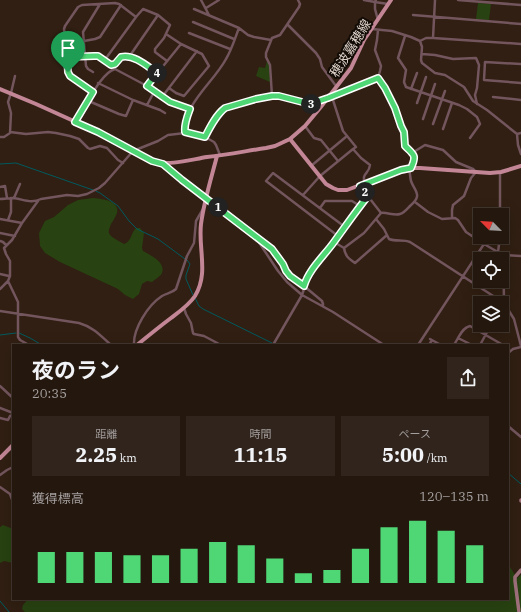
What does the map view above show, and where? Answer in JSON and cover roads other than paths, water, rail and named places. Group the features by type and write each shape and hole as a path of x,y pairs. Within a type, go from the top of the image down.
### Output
{"main road":[{"name":"穂波嘉穂線","path":"163,164 266,148 275,146 290,139 305,126 330,98 351,68 364,40 391,0"},
{"path":"0,89 98,132 152,161 163,164"},
{"path":"290,139 326,184 338,190 347,190 410,168 490,173 500,172 521,166"},
{"path":"137,344 184,308 196,294 203,272 200,233 203,208 219,156"},
{"path":"0,458 12,446"}],"street":[{"path":"201,0 209,16"},
{"path":"206,8 219,0"},
{"path":"272,96 270,64 266,53 271,40 280,35 299,7 300,4 298,0"},
{"path":"364,0 389,4"},
{"path":"433,38 435,0"},
{"path":"458,0 501,2 521,5"},
{"path":"376,1 375,9 378,20"},
{"path":"93,92 70,76 68,72 65,26 80,6 115,3 121,5 136,17"},
{"path":"93,72 86,68 83,32 100,4"},
{"path":"84,41 100,37 121,5"},
{"path":"104,61 143,9 158,15 170,26 155,49 155,52 167,61"},
{"path":"194,9 239,28 248,35 271,40"},
{"path":"129,56 158,15"},
{"path":"413,15 521,24"},
{"path":"193,22 234,39"},
{"path":"288,24 316,53 320,59 322,67 337,87"},
{"path":"185,132 184,126 190,109 227,58 239,28"},
{"path":"372,29 392,31 420,42 422,48 422,63 435,73 445,75 464,87 471,99 517,134 521,154"},
{"path":"344,248 364,233 381,213 385,212 400,214 404,212 415,202 417,193 411,182 410,168 415,160 414,155 405,146 404,132 395,108 378,78 381,66 375,50 378,30"},
{"path":"189,33 230,49"},
{"path":"166,34 180,44 204,56 209,66 184,96 169,88"},
{"path":"405,36 398,58 406,70 404,82 406,87 468,109 477,117 480,124 470,138"},
{"path":"420,42 426,38 433,38 521,44"},
{"path":"147,86 180,44"},
{"path":"162,97 197,52"},
{"path":"422,54 453,59 476,58 478,61 485,62 521,64"},
{"path":"67,57 98,56 104,61 113,65 121,57 129,56 157,73"},
{"path":"477,104 475,95 478,88 478,61"},
{"path":"484,80 485,62"},
{"path":"75,122 98,83 110,71 115,70 147,86 170,102 190,109"},
{"path":"411,88 417,73"},
{"path":"0,136 7,136 10,132 11,113 8,102 14,76"},
{"path":"417,103 426,77"},
{"path":"205,137 215,119 223,110 256,99 272,96 279,96 310,104 330,98 378,78"},
{"path":"478,80 521,83"},
{"path":"98,83 146,106 165,113"},
{"path":"423,120 435,84"},
{"path":"433,124 445,91"},
{"path":"146,106 154,92"},
{"path":"303,195 320,176 356,147 343,131 330,98"},
{"path":"492,98 521,100"},
{"path":"91,102 126,116 133,100"},
{"path":"443,129 452,103"},
{"path":"305,126 314,138 320,140 330,150 338,161"},
{"path":"10,132 26,134 56,132 79,139 88,148 100,146 107,148 118,160 123,163"},
{"path":"0,199 13,198 28,201 67,195 78,196 86,194 105,184 133,151 158,141 168,134 185,132 205,137 214,142 219,156"},
{"path":"517,134 521,133"},
{"path":"311,166 347,136"},
{"path":"412,153 425,145 443,150 456,162 473,169 476,172 471,178 464,196 453,205 452,218"},
{"path":"353,149 370,165 370,168 363,178 365,184"},
{"path":"163,164 272,249 290,276 322,302 322,306"},
{"path":"500,172 500,208"},
{"path":"338,236 266,181 273,173 345,227"},
{"path":"8,220 13,198 20,184"},
{"path":"0,187 4,186 7,198"},
{"path":"360,186 381,213"},
{"path":"273,344 302,295 310,273 368,196"},
{"path":"4,248 15,236 38,200"},
{"path":"320,208 326,201 352,201 360,206"},
{"path":"415,202 428,212 442,219 454,218 458,220 466,232 473,237"},
{"path":"136,344 134,341 142,318 152,305 161,297 174,291 176,288 187,256 194,243 196,221 203,208"},
{"path":"0,219 22,223"},
{"path":"376,219 388,237 392,240 410,242 490,296"},
{"path":"0,233 15,236"},
{"path":"254,235 282,276 302,295 333,312 382,344"},
{"path":"344,248 344,253 347,258 355,264 387,235"},
{"path":"0,241 3,242 6,254 10,261 10,276 8,281 0,289"},
{"path":"334,242 344,248"},
{"path":"419,344 484,244 498,252 499,244"},
{"path":"509,255 521,256"},
{"path":"0,274 10,276"},
{"path":"8,281 18,302 18,337 27,344"},
{"path":"184,308 191,323 193,333 204,336 219,344"},
{"path":"0,311 86,325 110,344"},
{"path":"509,313 514,319 521,347 509,350"},
{"path":"455,344 462,331 468,326 501,344"},
{"path":"480,344 487,332"},
{"path":"458,338 470,344"},
{"path":"430,344 431,340 439,344"},
{"path":"0,386 12,397"},
{"path":"0,408 12,414"},
{"path":"0,418 8,420 12,415"},
{"path":"509,427 521,437"},
{"path":"0,475 12,468"},
{"path":"0,487 10,494 12,499"},
{"path":"519,612 515,582 516,577 521,570"}],"waterway":[{"path":"0,164 16,163 93,190"},
{"path":"96,191 118,206 137,229 158,239 185,259"},
{"path":"187,260 190,264 186,279 193,295"},
{"path":"195,298 199,306 203,309 272,343"},
{"path":"0,335 16,333"},
{"path":"19,333 40,344"},
{"path":"509,474 521,484"},
{"path":"0,601 9,612"}]}
